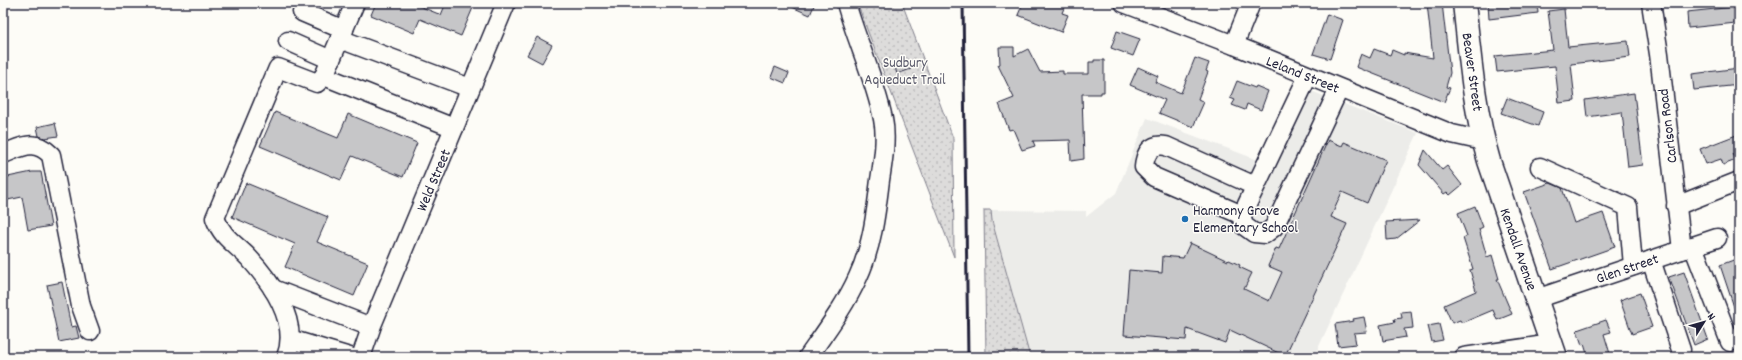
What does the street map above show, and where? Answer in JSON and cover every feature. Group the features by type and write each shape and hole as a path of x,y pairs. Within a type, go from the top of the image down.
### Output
{"main road":[{"name":"Beaver Street","path":"1464,3 1474,85 1483,141"},
{"name":"Kendall Avenue","path":"1483,141 1554,350"}],"street":[{"name":"Weld Street","path":"359,357 506,3"},
{"path":"808,357 837,314 858,277 874,228 884,154 884,121 872,74 852,24 846,3"},
{"name":"Leland Street","path":"1124,3 1157,9 1234,45 1339,89 1452,134 1483,141"},
{"path":"1234,45 1251,3"},
{"name":"Carlson Road","path":"1651,3 1659,54 1676,206 1687,248 1730,342"},
{"path":"302,12 347,22 470,88"},
{"path":"286,357 290,346 287,322 273,289 248,257 220,230 215,218 278,68 317,83 324,76 347,22"},
{"path":"288,41 331,60"},
{"path":"324,76 454,128"},
{"path":"1308,76 1242,215 1243,225 1254,233 1265,234 1274,227 1339,89"},
{"path":"3,154 29,144 44,148 51,155 82,306 90,331"},
{"path":"1242,215 1154,177 1144,167 1145,156 1152,148 1159,144 1255,186"},
{"path":"1540,166 1628,207 1633,266"},
{"path":"1676,206 1739,182"},
{"name":"Glen Street","path":"1536,299 1717,238"},
{"path":"1651,260 1681,350"},
{"path":"273,289 371,327"},
{"path":"290,339 359,357"},
{"path":"1464,357 1554,350"}],"shaded area":[{"name":"Harmony Grove Elementary School","path":"1293,84 1418,133 1314,357 1030,357 992,221 991,210 1086,211 1086,217 1116,193 1147,118 1258,160"}],"green space":[{"name":"Sudbury Aqueduct Trail","path":"857,3 902,3 953,138 954,257"},
{"path":"984,210 991,210 992,221 1030,357 986,357"}],"building":[{"path":"376,3 412,3 441,15 446,3 475,3 461,36 420,19 414,33 371,15"},
{"path":"783,3 815,3 810,15"},
{"path":"1023,3 1066,3 1062,13 1068,15 1061,32 1018,15"},
{"path":"1427,3 1442,3 1450,73 1446,87 1450,88 1444,102 1356,67 1361,54 1370,58 1374,49 1390,55 1392,50 1404,55 1404,53 1433,58"},
{"path":"1537,3 1538,13 1489,19 1488,4"},
{"path":"1734,7 1736,23 1688,28 1687,12"},
{"path":"1564,9 1568,47 1628,41 1630,57 1571,64 1575,101 1559,103 1555,66 1497,72 1495,56 1553,50 1548,11"},
{"path":"1327,14 1343,20 1330,59 1313,54"},
{"path":"1117,31 1140,39 1133,56 1111,48"},
{"path":"537,37 552,45 542,63 527,55"},
{"path":"999,47 1014,47 1014,56 1028,49 1040,72 1063,71 1063,74 1089,74 1089,62 1094,62 1094,60 1104,60 1104,92 1101,92 1101,94 1082,94 1084,159 1071,161 1070,140 1033,141 1035,146 1022,150 1013,129 1009,130 999,104 1014,98 998,65 1000,64"},
{"path":"1195,58 1209,63 1206,71 1208,72 1198,99 1204,102 1193,127 1159,113 1165,100 1130,85 1138,67 1158,76 1155,82 1181,93"},
{"path":"908,60 911,69 897,74 894,64"},
{"path":"775,67 789,73 785,83 771,77"},
{"path":"1739,68 1739,85 1694,90 1692,74"},
{"path":"1237,81 1268,91 1261,110 1247,104 1245,110 1232,105 1235,100 1230,98"},
{"path":"1634,93 1643,165 1628,167 1622,112 1587,117 1585,100"},
{"path":"1507,98 1543,112 1538,126 1501,113"},
{"path":"275,112 338,138 348,114 417,143 403,177 352,156 341,180 260,146"},
{"path":"55,123 58,136 45,138 39,136 37,127"},
{"path":"1739,134 1739,152 1733,154 1736,160 1723,165 1721,159 1706,164 1700,149"},
{"path":"1328,140 1342,146 1344,142 1386,160 1367,203 1342,192 1331,217 1347,224 1285,356 1230,330 1225,343 1187,329 1186,340 1124,335 1129,270 1162,273 1163,256 1183,258 1190,243 1240,265 1239,267 1252,273 1244,289 1269,301 1282,272 1268,266 1276,248 1279,249"},
{"path":"1425,150 1442,170 1447,166 1462,185 1450,195 1447,192 1444,194 1419,165"},
{"path":"32,172 41,172 51,226 28,230 22,197 3,201 3,178"},
{"path":"246,183 328,217 317,242 368,263 354,296 285,267 295,244 232,217"},
{"path":"1550,183 1562,188 1574,223 1603,213 1615,247 1552,269 1524,192"},
{"path":"1475,206 1483,227 1479,229 1487,257 1492,255 1499,279 1497,279 1512,314 1497,320 1493,310 1462,323 1460,320 1452,323 1444,305 1476,291 1470,270 1473,269 1463,238 1467,236 1458,213"},
{"path":"1420,220 1396,239 1387,240 1386,222"},
{"path":"1739,258 1739,315 1737,316 1720,265"},
{"path":"1684,272 1708,339 1694,345 1669,277"},
{"path":"62,282 71,327 76,326 79,338 59,342 47,285"},
{"path":"1640,293 1652,327 1632,334 1620,300"},
{"path":"1411,311 1413,328 1404,329 1406,337 1383,341 1380,325 1395,322 1394,319 1402,318 1401,312"},
{"path":"1364,317 1367,332 1354,333 1356,344 1338,346 1335,324 1354,321 1353,319"},
{"path":"1606,320 1611,332 1604,334 1611,357 1588,357 1584,344 1582,345 1577,330"},
{"path":"1439,324 1443,340 1432,342 1428,326"}],"railway":[{"path":"963,3 968,357"}],"place":[{"name":"Harmony Grove Elementary School","path":"1185,219"}]}
